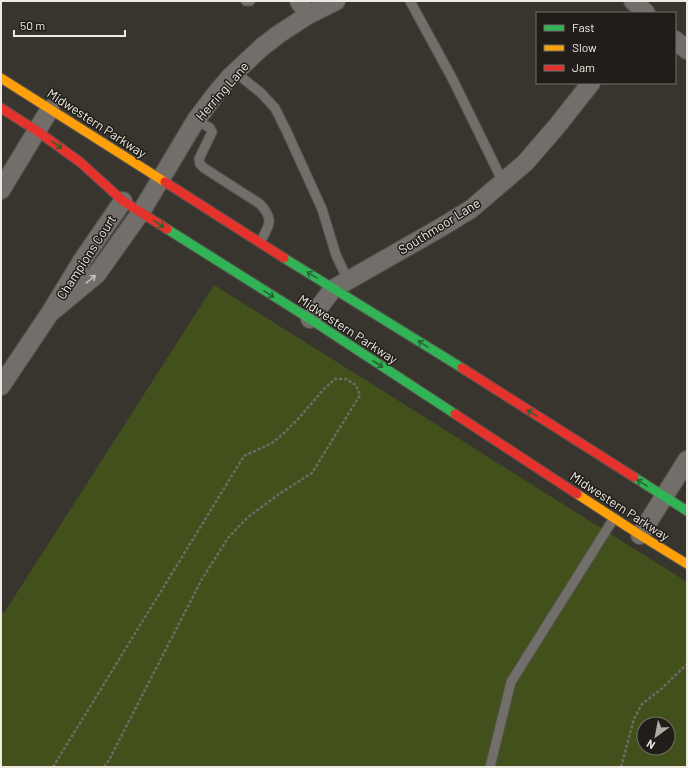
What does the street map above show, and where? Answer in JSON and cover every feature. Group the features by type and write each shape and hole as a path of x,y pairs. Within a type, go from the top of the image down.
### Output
{"main road":[{"name":"Midwestern Parkway","path":"1,78 260,242 341,285 416,339 687,511"},
{"name":"Midwestern Parkway","path":"1,108 37,131 80,162 123,201 310,319 640,535 687,564"}],"street":[{"name":"Herring Lane","path":"140,212 196,120 218,91 235,72 262,47 293,24 303,8 336,1"},
{"path":"633,1 645,12"},
{"path":"647,12 655,1"},
{"path":"676,41 687,50"},
{"name":"Southmoor Lane","path":"310,319 341,285 472,208 525,163 590,84"},
{"path":"1,190 50,109"},
{"name":"Champions Court","path":"2,387 17,361 50,313 83,259 123,201"},
{"name":"Champions Court","path":"50,313 97,274 140,212"},
{"path":"640,535 687,460"}],"lane":[{"path":"410,1 452,78 503,182"},
{"path":"235,72 261,93 274,108 286,130 322,209 336,255 341,285"},
{"path":"196,120 210,128 212,132 199,158 200,164 260,204 265,210 270,220 268,228 260,242"},
{"path":"490,767 510,682 614,518"}],"path":[{"path":"53,767 244,456 278,439 335,379 346,379 356,385 360,395 312,473 279,494 247,518 228,538 202,579 104,767"},
{"path":"621,767 634,718 642,704 660,690 687,664"}],"green space":[{"path":"214,285 687,582 687,767 1,767 1,611 4,613"}],"traffic: fast":[{"path":"167,229 310,319 455,414"},
{"path":"284,258 462,368"},
{"path":"634,477 687,511"}],"traffic: slow":[{"path":"1,78 165,182"},
{"path":"577,494 687,564"}],"traffic: jam":[{"path":"1,108 37,131 80,162 123,201 167,229"},
{"path":"165,182 284,258"},
{"path":"462,368 634,477"},
{"path":"455,414 577,494"}]}
